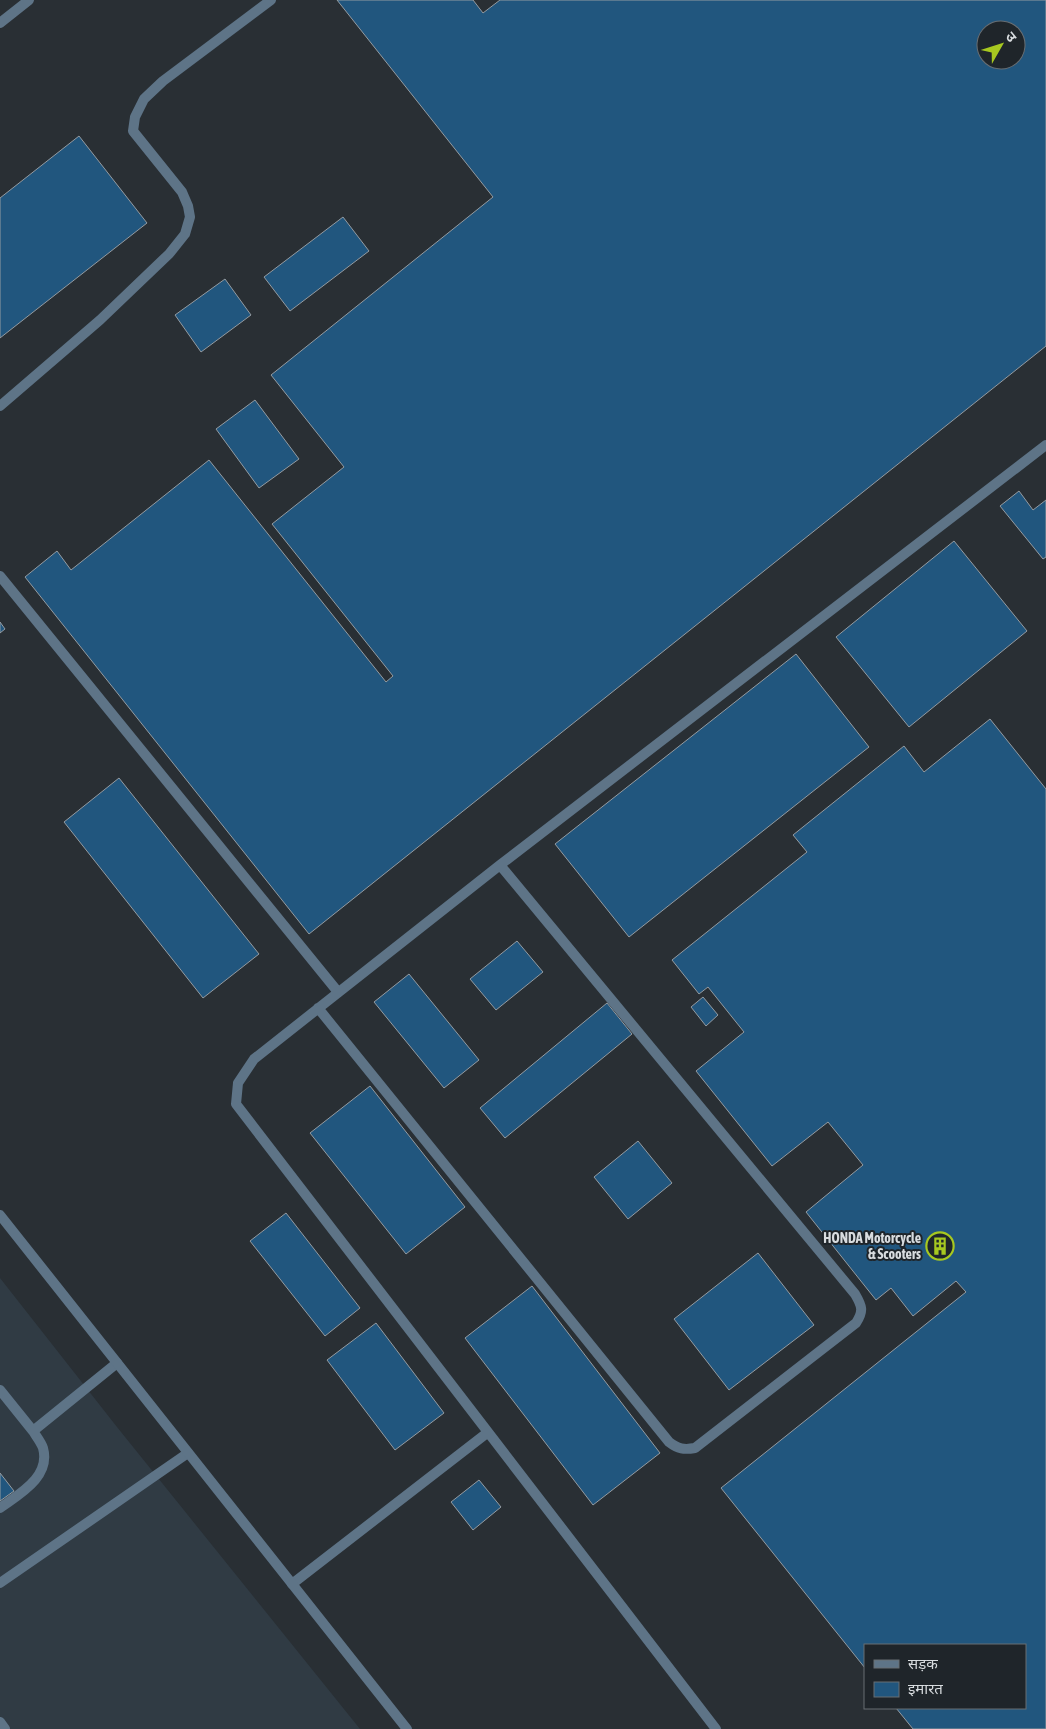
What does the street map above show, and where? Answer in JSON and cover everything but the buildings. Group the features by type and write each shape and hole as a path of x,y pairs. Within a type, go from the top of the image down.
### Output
{"street":[{"path":"0,23 29,0"},
{"path":"0,406 100,320 169,254 185,234 190,217 185,199 182,192 133,131 135,117 144,99 163,81 271,0"},
{"path":"716,1729 236,1104 238,1083 254,1059 338,992 1046,445"},
{"path":"0,576 338,992"},
{"path":"318,1008 668,1442 677,1448 686,1450 700,1444 856,1323 862,1314 862,1305 855,1294 500,865"},
{"path":"0,1215 407,1729"},
{"path":"33,1431 117,1363"},
{"path":"0,1390 33,1431 43,1448 44,1465 33,1483 0,1508"},
{"path":"292,1584 487,1433"},
{"path":"0,1583 188,1453"},
{"path":"0,1722 5,1729"}],"shaded area":[{"path":"0,1278 117,1427 360,1729 0,1729"}],"place":[{"name":"HONDA Motorcycle & Scooters","path":"940,1246"}]}
